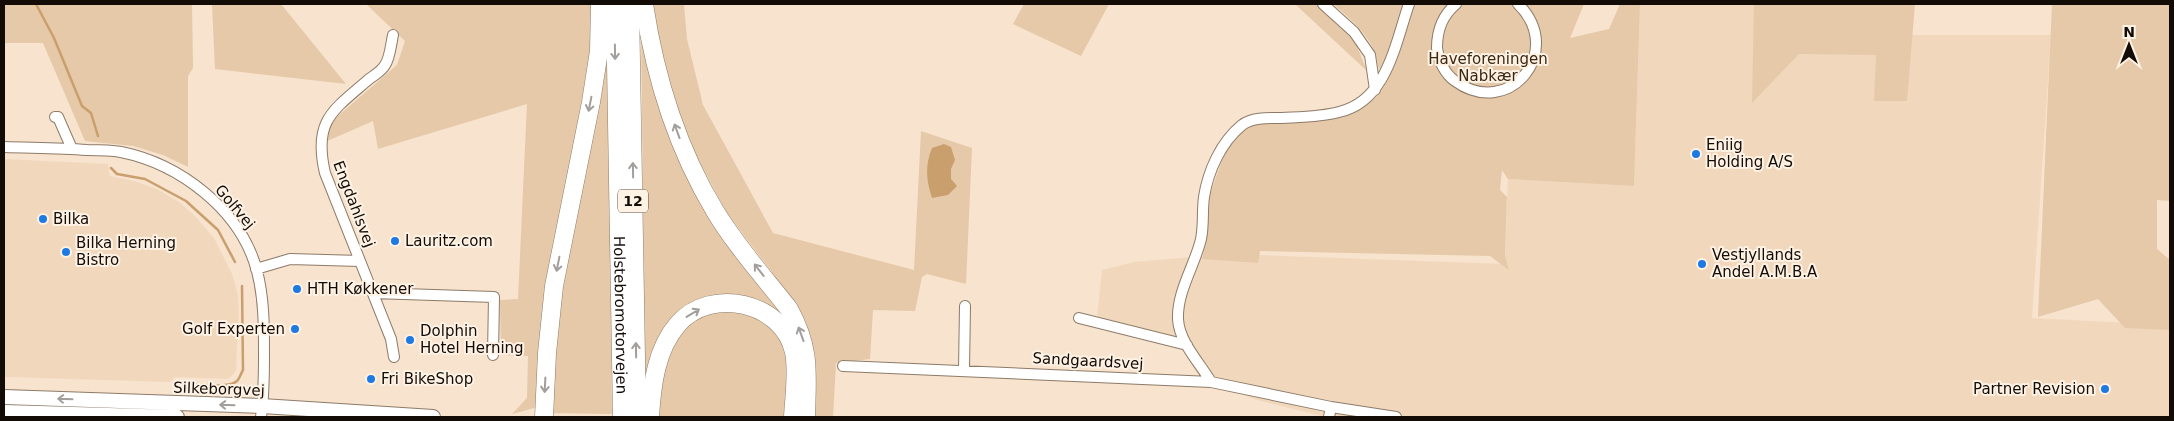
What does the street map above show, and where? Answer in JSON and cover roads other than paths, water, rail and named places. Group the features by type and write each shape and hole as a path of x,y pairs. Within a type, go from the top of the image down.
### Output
{"highway":[{"path":"544,417 547,353 554,286 591,102 599,51 600,4"},
{"name":"Holstebromotorvejen","path":"614,4 640,404"},
{"name":"Holstebromotorvejen","path":"630,4 640,404 637,417"},
{"path":"644,4 662,91 697,178 716,212 789,309 797,324 804,344 807,363 806,417"},
{"path":"640,404 665,343 678,323 692,312 709,305 730,302 749,305 768,315 782,329 792,346 795,372 793,417"},
{"name":"Holstebromotorvejen","path":"622,417 640,404"}],"main road":[{"name":"Silkeborgvej","path":"4,397 262,412 433,417"},
{"name":"Silkeborgvej","path":"4,412 177,417"}],"street":[{"path":"1323,4 1354,32 1370,55 1375,90"},
{"path":"1211,382 1187,345 1180,331 1178,319 1180,302 1201,239 1204,198 1208,177 1219,154 1232,134 1244,123 1258,119 1340,112 1355,106 1375,90 1384,78 1409,4"},
{"path":"1456,4 1449,10 1441,23 1437,37 1438,52 1443,66 1452,78 1464,87 1478,92 1493,92 1507,88 1520,80 1530,69 1536,55 1537,40 1534,26 1527,12 1518,4"},
{"name":"Engdahlsvej","path":"393,35 385,65 334,110 324,125 320,138 320,155 324,173 391,339 394,357"},
{"path":"55,117 58,117 72,149"},
{"name":"Golfvej","path":"4,147 120,152 160,164 211,198 231,221 246,244 256,269 264,316 262,412"},
{"name":"Engdahlsvej","path":"256,269 290,259 360,261"},
{"path":"373,293 494,297 493,355"},
{"path":"964,370 965,306"},
{"name":"Sandgaardsvej","path":"1079,318 1187,345"},
{"name":"Sandgaardsvej","path":"843,366 1211,382 1330,412 1396,417"}],"waterway":[{"path":"36,4 54,38 82,106 91,113 98,136"},
{"path":"111,168 117,174 145,179 186,201 218,230 235,262"},
{"path":"174,392 177,385 226,385 232,384 239,378 243,370 242,286"}],"place":[{"name":"Eniig Holding A/S","path":"1696,154"},
{"name":"Bilka","path":"43,219"},
{"name":"Lauritz.com","path":"395,241"},
{"name":"Bilka Herning Bistro","path":"66,252"},
{"name":"Vestjyllands Andel A.M.B.A","path":"1702,264"},
{"name":"HTH Køkkener","path":"297,289"},
{"name":"Golf Experten","path":"295,329"},
{"name":"Dolphin Hotel Herning","path":"410,340"},
{"name":"Fri BikeShop","path":"371,379"},
{"name":"Partner Revision","path":"2105,389"}],"park label":[{"name":"Haveforeningen Nabkær","path":"1488,68"}]}
